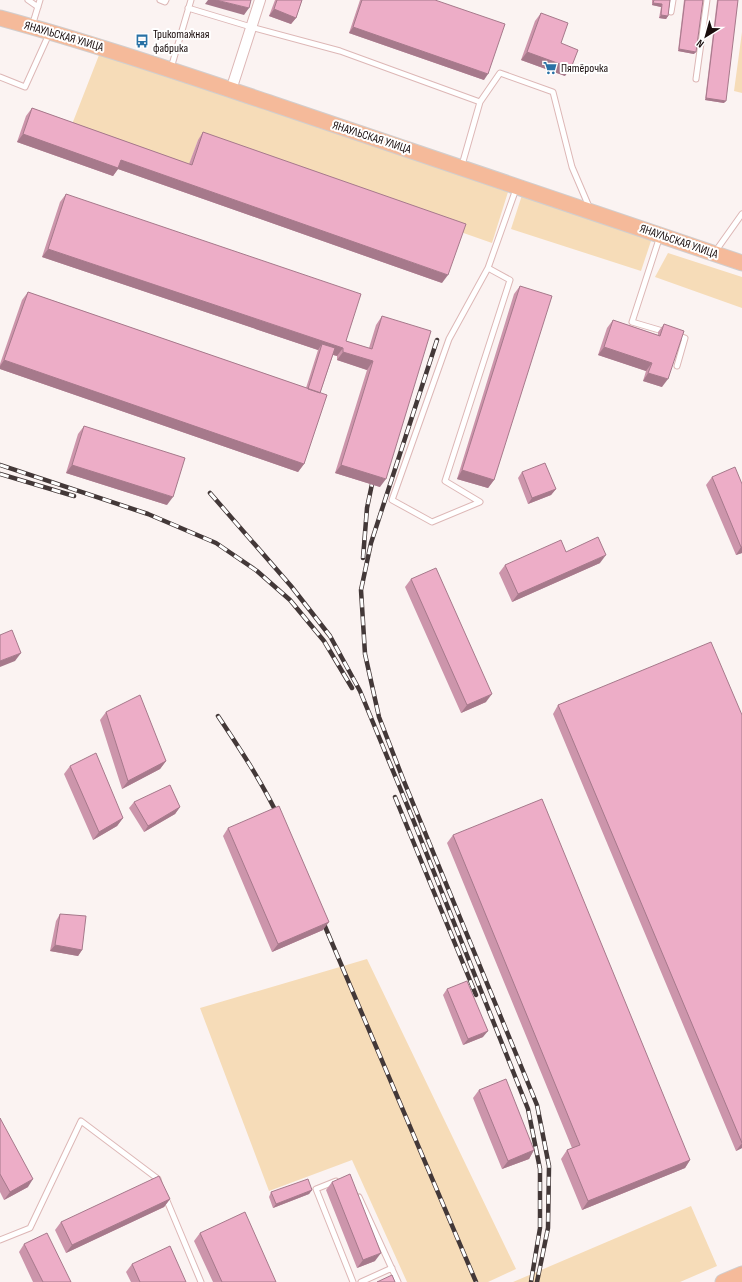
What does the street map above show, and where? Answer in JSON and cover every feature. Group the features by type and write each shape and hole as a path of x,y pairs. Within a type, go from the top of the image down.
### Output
{"main road":[{"name":"ЯНАУЛЬСКАЯ УЛИЦА","path":"0,18 32,26 171,70 462,166 742,263"},
{"path":"723,1282 742,1274"}],"street":[{"path":"231,90 260,0"}],"lane":[{"path":"28,0 38,8"},
{"path":"32,26 40,0"},
{"path":"160,0 165,2 166,0"},
{"path":"171,70 191,0"},
{"path":"671,12 673,0"},
{"path":"696,79 707,0"},
{"path":"188,8 340,51 480,102"},
{"path":"0,77 25,87 50,32"},
{"path":"462,166 480,102 500,73 553,92 572,167 591,211"},
{"path":"488,268 510,280 445,480 480,502 432,522 392,500 449,339 488,268 517,186"},
{"path":"714,253 742,214"},
{"path":"661,235 632,322 685,338 677,366"},
{"path":"0,1240 30,1228 81,1121 158,1179 161,1187"},
{"path":"342,1178 316,1189 353,1282"},
{"path":"355,1190 398,1282"},
{"path":"164,1194 201,1282"},
{"path":"361,1282 392,1268"}],"shaded area":[{"path":"742,32 742,93 734,91"},
{"path":"101,50 508,192 492,243 198,140 186,173 69,132"},
{"path":"523,192 653,235 641,271 511,229"},
{"path":"668,253 742,277 742,308 655,277"},
{"path":"367,959 516,1269 488,1282 407,1282 352,1160 269,1191 200,1008"},
{"path":"691,1206 717,1266 680,1282 513,1282"}],"building":[{"path":"216,0 251,0 249,8"},
{"path":"277,0 302,0 296,18 274,9"},
{"path":"362,0 435,0 505,24 488,74 353,27"},
{"path":"654,0 670,0 668,16 661,15 662,4 653,3"},
{"path":"685,0 703,0 696,52 679,49"},
{"path":"718,0 738,0 726,101 706,98"},
{"path":"541,13 568,23 561,43 578,50 571,68 527,52"},
{"path":"32,108 192,165 203,132 466,224 448,275 121,160 118,168 23,134"},
{"path":"66,194 361,294 346,341 372,349 382,316 431,331 386,479 341,465 373,361 343,352 343,348 48,249"},
{"path":"520,286 552,296 494,480 462,470"},
{"path":"28,292 327,395 304,464 4,360"},
{"path":"613,320 660,336 664,324 684,331 668,379 648,373 652,363 604,347"},
{"path":"322,344 335,348 320,393 308,389"},
{"path":"84,426 185,458 173,497 72,465"},
{"path":"545,463 556,489 532,498 522,472"},
{"path":"735,467 742,484 742,547 712,477"},
{"path":"598,537 606,555 518,594 505,565 561,540 566,552"},
{"path":"436,568 492,694 467,705 411,579"},
{"path":"12,630 21,653 0,661 0,635"},
{"path":"711,642 742,715 742,1143 558,705"},
{"path":"140,695 166,761 128,781 106,712"},
{"path":"96,753 123,818 99,832 70,766"},
{"path":"170,785 180,807 148,826 134,802"},
{"path":"542,799 690,1160 588,1201 567,1150 580,1145 453,835"},
{"path":"279,806 329,922 278,944 228,828"},
{"path":"60,914 86,916 82,950 55,945"},
{"path":"467,981 488,1031 468,1039 447,989"},
{"path":"506,1079 534,1150 508,1161 479,1090"},
{"path":"0,1118 33,1179 10,1192 0,1174"},
{"path":"350,1174 381,1253 363,1260 332,1182"},
{"path":"159,1176 170,1199 72,1245 61,1222"},
{"path":"308,1179 312,1190 276,1204 271,1192"},
{"path":"245,1212 276,1282 222,1282 200,1233"},
{"path":"47,1233 71,1282 43,1282 24,1244"},
{"path":"170,1246 186,1282 140,1282 132,1264"},
{"path":"392,1275 395,1282 377,1282"}],"railway":[{"path":"437,340 371,543 361,590 365,654 379,717 537,1105 549,1166 548,1228 537,1282"},
{"path":"0,465 148,514 216,543 257,571 290,600 324,641 352,688"},
{"path":"0,474 74,496"},
{"path":"363,558 367,508 372,484"},
{"path":"210,493 291,586 330,636 360,691 412,817 528,1109 540,1169 540,1228 531,1282"},
{"path":"218,716 258,779 279,818"},
{"path":"395,797 476,995"},
{"path":"321,917 476,1282"}],"place":[{"name":"Трикотажная фабрика","path":"142,41"},
{"name":"Пятёрочка","path":"550,68"}]}
